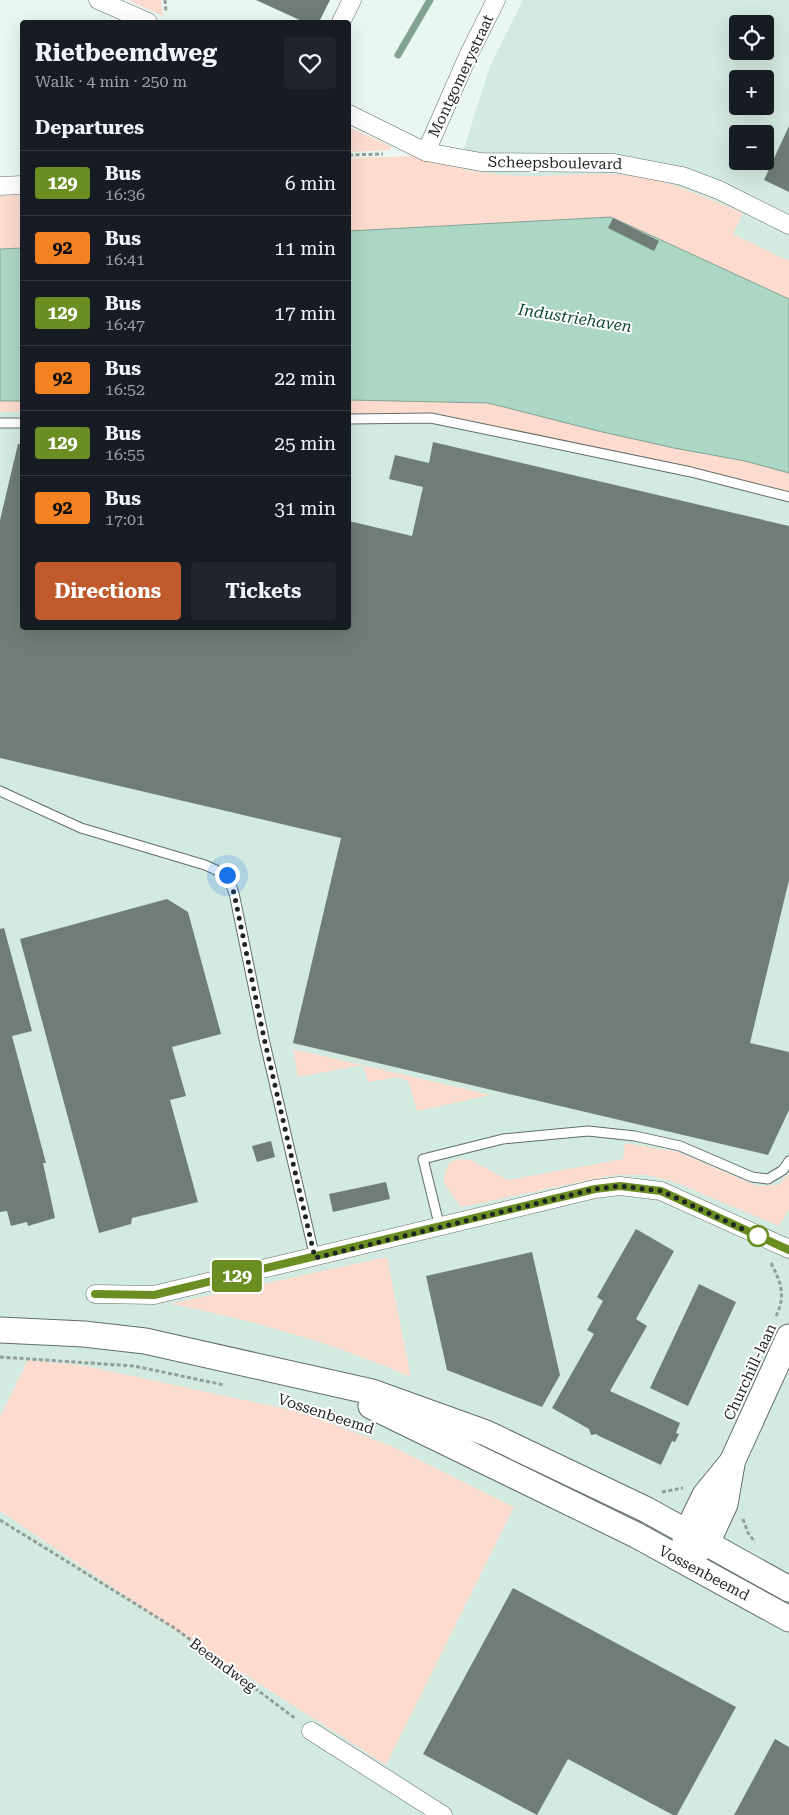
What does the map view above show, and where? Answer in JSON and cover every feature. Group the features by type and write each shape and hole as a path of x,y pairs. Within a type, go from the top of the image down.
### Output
{"main road":[{"name":"Churchill-laan","path":"682,1561 697,1537 725,1504 732,1462 782,1327"},
{"name":"Vossenbeemd","path":"0,1330 84,1334 145,1341 372,1392 486,1433 648,1510 789,1589"},
{"name":"Vossenbeemd","path":"321,1382 636,1535 789,1619"}],"street":[{"path":"98,0 143,20"},
{"path":"342,20 352,0"},
{"name":"Montgomerystraat","path":"426,152 468,56 496,0"},
{"name":"Scheepsboulevard","path":"351,115 426,152 481,162 614,163 682,176 718,190 789,225"},
{"path":"0,186 20,185"},
{"path":"95,1294 154,1295 440,1228 595,1189 620,1186 661,1191 784,1247"},
{"path":"311,1731 443,1815"}],"lane":[{"path":"351,419 431,418 691,472 789,496"},
{"path":"0,424 20,423"},
{"path":"0,791 81,828 205,865 227,875 234,893 264,1038 315,1258"},
{"path":"440,1228 423,1159 503,1139 588,1131 636,1136 680,1146 745,1174 768,1179 783,1170 789,1161"}],"path":[{"name":"Churchill-laan","path":"782,1327 781,1282 771,1263 784,1247"},
{"path":"0,1357 134,1366 228,1386"},
{"name":"Vossenbeemd","path":"285,1399 358,1424"},
{"path":"656,1493 688,1487"},
{"name":"Beemdweg","path":"0,1520 176,1629 311,1731"}],"shaded area":[{"path":"128,0 161,0 163,16"},
{"path":"523,0 789,0 789,1815 0,1815 0,367 20,365 20,630 351,630 351,341 452,187 490,66"},
{"path":"351,128 392,147 390,150 351,152"},
{"path":"414,156 467,170 494,174 537,176 612,174 643,177 669,184 743,213 733,234 789,261 789,299 611,217 351,231 351,158"},
{"path":"20,195 20,248 0,249 0,196"},
{"path":"351,400 488,403 598,431 745,461 789,473 789,491 433,414 351,413"},
{"path":"0,401 20,401 20,412 0,412"},
{"path":"293,1049 362,1065 298,1077"},
{"path":"363,1065 491,1095 417,1111 408,1081 398,1077 368,1082"},
{"path":"625,1143 678,1152 757,1186 778,1185 789,1173 789,1209 779,1226 672,1181 646,1175 613,1175 461,1207 444,1183 445,1172 450,1163 457,1159 471,1160 508,1180 623,1159"},
{"path":"387,1257 411,1377 322,1343 232,1317 170,1304"},
{"path":"28,1360 86,1366 300,1412 391,1446 514,1507 386,1765 174,1629 0,1511 0,1417"}],"water":[{"name":"Industriehaven","path":"611,217 789,299 789,473 745,461 598,431 488,403 351,400 351,231"},
{"path":"20,248 20,401 0,401 0,249"}],"building":[{"path":"256,0 330,0 320,20 300,20"},
{"path":"789,126 789,192 764,180 769,170 774,170 774,158"},
{"path":"613,218 659,241 654,251 608,228"},
{"path":"433,442 789,526 789,880 750,1043 789,1052 789,1110 768,1155 293,1043 341,838 0,758 0,520 18,444 20,444 20,630 351,630 351,521 412,536 423,487 389,479 395,455 429,463"},
{"path":"167,899 188,912 221,1034 172,1047 186,1096 170,1100 198,1202 132,1218 131,1224 99,1233 20,939"},
{"path":"4,928 32,1031 12,1036 46,1163 43,1163 55,1218 28,1226 27,1222 11,1226 7,1211 0,1212 0,929"},
{"path":"271,1141 275,1157 257,1162 252,1146"},
{"path":"386,1182 390,1199 333,1212 329,1194"},
{"path":"636,1229 674,1251 636,1319 647,1326 610,1391 680,1423 676,1433 679,1434 675,1442 672,1441 661,1465 597,1434 591,1435 589,1429 552,1408 594,1334 587,1330 603,1301 597,1297"},
{"path":"532,1252 560,1375 542,1407 447,1370 426,1276"},
{"path":"699,1284 736,1302 688,1406 650,1388"},
{"path":"513,1588 736,1707 677,1815 673,1815 568,1759 537,1815 423,1754"},
{"path":"775,1739 789,1747 789,1815 734,1815"}],"waterway":[{"path":"398,55 430,0"}],"bus line":[{"name":"129","path":"95,1294 154,1295 440,1228 595,1189 620,1186 661,1191 789,1250"}],"route":[{"path":"227,875 234,893 264,1038 315,1258 595,1189 620,1186 661,1191 758,1236"}]}
